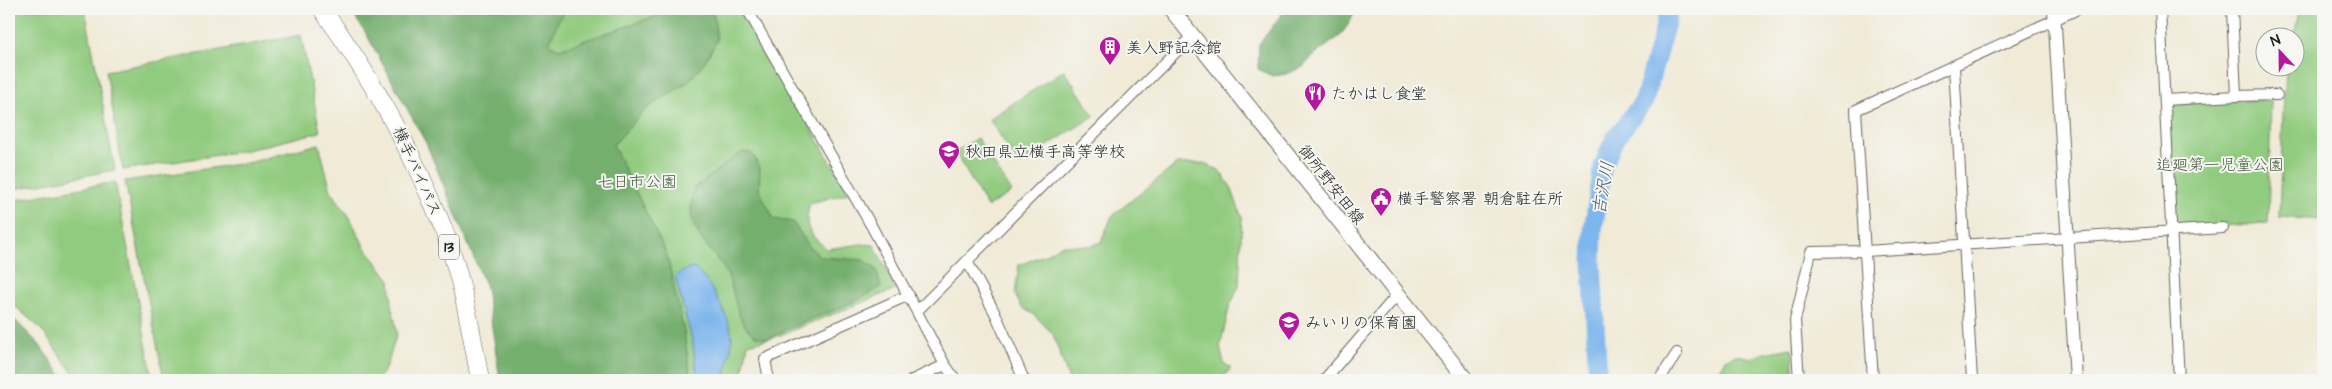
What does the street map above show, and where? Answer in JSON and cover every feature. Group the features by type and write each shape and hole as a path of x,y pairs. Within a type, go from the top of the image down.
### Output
{"highway":[{"name":"横手バイパス","path":"322,9 365,70 395,121 444,230 464,298 480,380"}],"main road":[{"name":"御所野安田線","path":"1171,9 1466,380"}],"street":[{"path":"747,9 909,294 945,365 956,380"},
{"path":"1873,380 1856,110 1954,66 2054,14 2078,9"},
{"path":"2160,9 2179,380"},
{"path":"2232,9 2236,96"},
{"path":"2054,14 2076,380"},
{"path":"917,311 1192,36"},
{"path":"1954,66 1972,380"},
{"path":"2165,100 2277,95"},
{"path":"1799,380 1795,320 1811,252 1866,251 2222,228"},
{"path":"967,261 996,314 1024,380"},
{"path":"769,380 765,359 909,294"},
{"path":"1324,380 1397,295"},
{"path":"1659,380 1677,353"},
{"path":"912,380 945,365"}],"green space":[{"path":"9,9 85,9 115,170 9,190"},
{"path":"349,9 568,9 559,19 549,44 559,49 677,9 708,9 714,16 717,40 704,63 687,83 647,108 613,145 667,255 684,332 691,380 500,380 486,287 426,143 364,30"},
{"name":"七日市公園","path":"392,9 741,9 849,193 810,203 807,219 809,230 827,249 861,244 874,245 896,289 773,338 748,344 741,380 506,380 491,281"},
{"path":"1286,9 1356,9 1340,36 1314,55 1303,67 1286,74 1272,76 1258,69 1259,44"},
{"path":"2299,9 2323,9 2323,220 2279,217 2284,89 2286,78 2304,78 2304,28 2296,28"},
{"path":"301,35 320,132 243,151 123,170 106,71"},
{"path":"1064,70 1094,116 1019,164 989,119"},
{"name":"追廻第一児童公園","path":"2271,100 2268,223 2174,229 2169,104"},
{"path":"977,138 1012,192 987,207 955,152"},
{"path":"319,144 331,191 349,216 364,246 390,280 397,332 388,363 382,375 375,380 164,380 125,181 252,162"},
{"path":"743,152 752,153 760,168 759,190 774,219 793,222 809,246 821,257 863,260 876,269 881,287 853,302 796,325 768,339 756,336 746,328 741,320 727,275 699,235 693,222 691,209 694,188"},
{"path":"1204,163 1219,170 1231,187 1242,218 1239,286 1229,308 1220,347 1224,363 1231,368 1221,380 1069,380 1053,334 1033,314 1021,307 1015,294 1019,265 1044,255 1061,245 1092,246 1101,242 1112,216 1177,164"},
{"path":"115,182 153,380 78,380 40,328 9,301 9,201"},
{"path":"9,314 38,343 65,380 9,380"},
{"path":"1792,348 1794,380 1719,380 1720,370 1726,359 1736,355 1752,358 1764,353"}],"water":[{"path":"694,268 706,281 718,300 731,330 732,343 724,380 698,380 692,340 675,277 685,270"}],"waterway":[{"name":"吉沢川","path":"1598,380 1592,262 1593,230 1603,166 1614,140 1644,101 1667,19 1668,9"}],"place":[{"name":"美入野記念館","path":"1110,66"},
{"name":"たかはし食堂","path":"1315,112"},
{"name":"秋田県立横手高等学校","path":"949,170"},
{"name":"横手警察署 朝倉駐在所","path":"1381,217"},
{"name":"みいりの保育園","path":"1289,341"}]}
